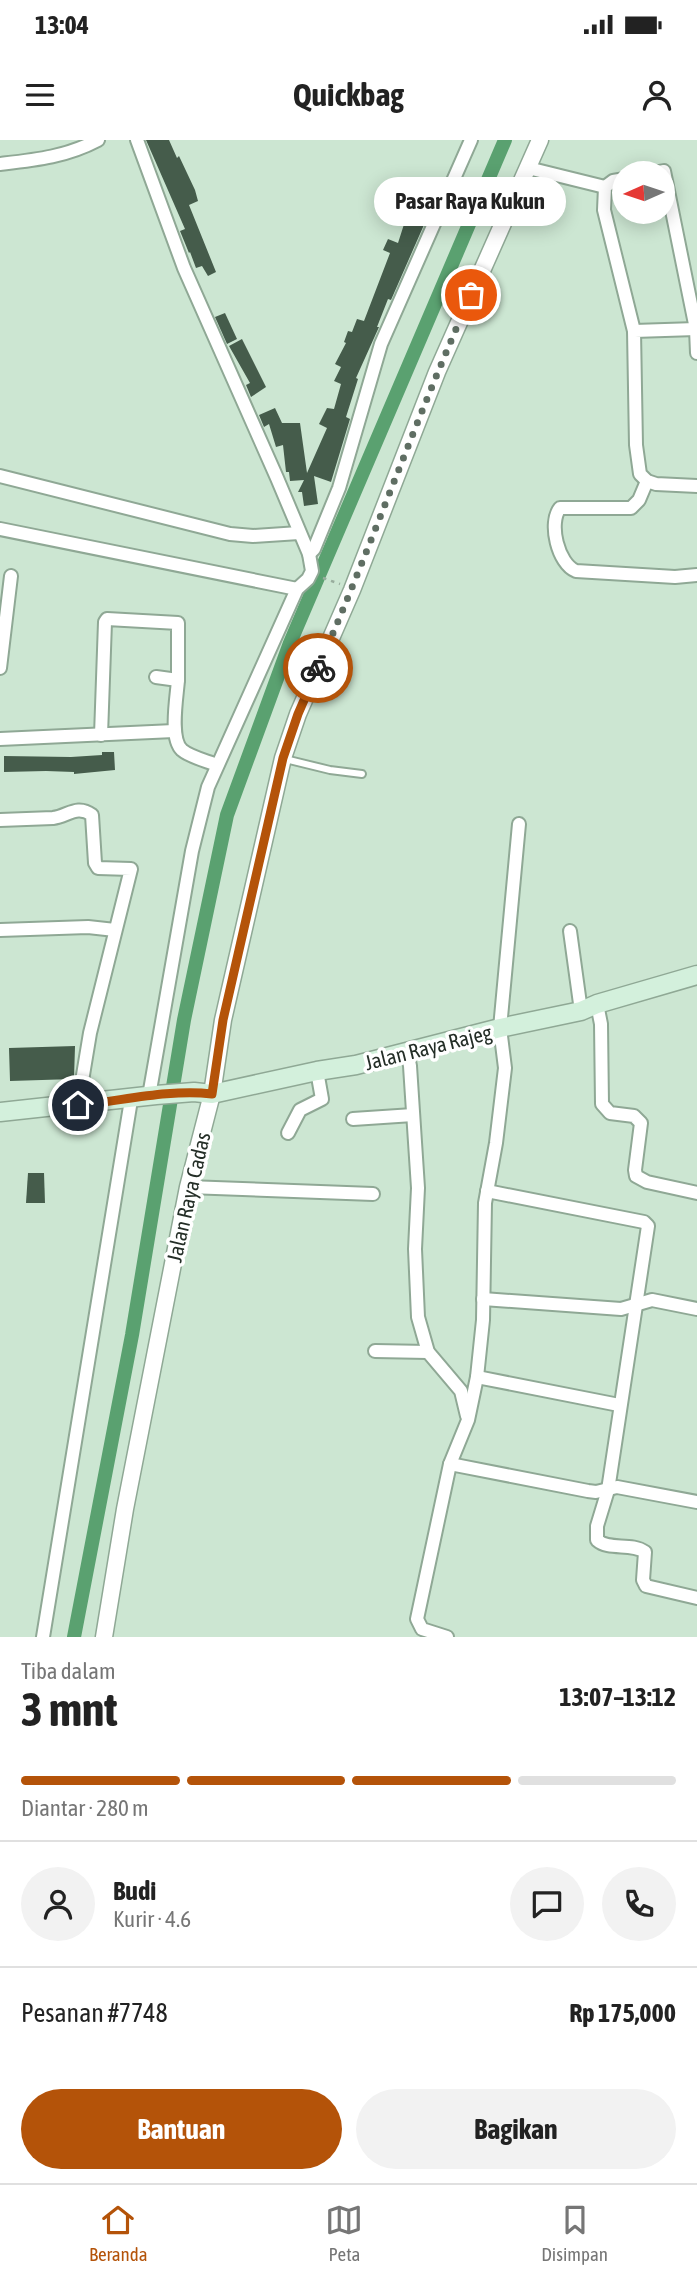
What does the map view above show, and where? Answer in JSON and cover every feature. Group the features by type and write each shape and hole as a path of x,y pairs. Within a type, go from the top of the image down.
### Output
{"main road":[{"name":"Jalan Raya Rajeg","path":"0,1112 194,1092 212,1094 356,1065 589,1007 697,975"}],"street":[{"path":"0,164 53,158 82,149 98,140"},
{"path":"137,140 184,268 277,478 312,565"},
{"path":"153,1096 192,851 208,788 297,589 312,574 314,549 339,488 381,344 471,140"},
{"name":"Jalan Raya Cadas","path":"104,1637 125,1509 188,1187 212,1094 223,1020 283,758 298,714 352,590 437,372 541,140"},
{"path":"528,168 605,187"},
{"path":"612,181 605,187 604,210 635,331 636,444 640,474 647,481 656,484 697,486"},
{"path":"675,224 696,329 697,353"},
{"path":"635,331 696,329"},
{"path":"0,476 230,534 253,536 299,533"},
{"path":"647,481 639,500 631,508 560,508 556,512 556,525 561,557 568,568 576,571 675,577 697,575"},
{"path":"0,528 297,589"},
{"path":"0,668 11,576"},
{"path":"101,735 107,619 178,624 174,731 177,743 183,751 217,765"},
{"path":"156,677 178,680"},
{"path":"0,739 174,731"},
{"path":"0,820 53,818 79,810 92,816 95,863 98,868 131,869 90,1033 78,1105"},
{"path":"447,1637 422,1629 417,1619 450,1464 468,1420 477,1377 487,1191 504,1082 500,1028 519,824"},
{"path":"0,930 88,927 115,930"},
{"path":"570,931 589,1007 601,1024 602,1104 610,1112 634,1116 641,1123 636,1177 697,1193"},
{"path":"407,1051 418,1188 415,1249 418,1317 428,1352 461,1391 468,1420"},
{"path":"288,1133 300,1110 322,1099 317,1071"},
{"path":"43,1637 131,1100"},
{"path":"353,1119 414,1115"},
{"path":"188,1187 373,1194"},
{"path":"487,1191 644,1222 649,1230 635,1305 608,1490 597,1526 597,1542 641,1548 646,1557 643,1580 646,1586 697,1598"},
{"path":"483,1299 621,1309 652,1300 697,1309"},
{"path":"375,1351 428,1352"},
{"path":"477,1377 620,1405"},
{"path":"450,1464 588,1491 617,1487 697,1502"}],"lane":[{"path":"283,758 330,771 362,774"}],"path":[{"path":"312,565 344,585"}],"building":[{"path":"146,140 169,140 195,190 198,201 189,205 216,272 208,276 202,266 196,268 189,253 180,231 185,229"},
{"path":"420,196 434,202 391,300 388,299 379,327 356,378 358,379 346,417 350,419 331,482 314,476 318,504 304,506 302,492 298,492 304,480 290,481 289,472 286,472 283,445 276,447 269,424 264,427 259,415 275,408 282,423 300,423 307,473 327,428 319,424 327,408 334,409 341,384 334,381 341,367 335,364 346,343 344,342 348,331 352,332 357,319 364,321 390,253 383,250 388,239 398,243 406,218 411,220"},
{"path":"225,313 237,339 227,344 215,317"},
{"path":"242,339 266,387 251,397 246,385 250,383 229,346"},
{"path":"102,752 114,752 115,770 74,774 46,771 4,772 4,756 71,757 102,755"},
{"path":"75,1046 74,1079 10,1081 9,1048"},
{"path":"28,1173 44,1173 45,1203 26,1203"}],"waterway":[{"path":"74,1637 132,1335 184,1020 227,815 290,643 505,140"}],"way so far":[{"path":"318,668 352,590 437,372 471,295"}],"place":[{"name":"Pasar Raya Kukun","path":"471,295"}],"route":[{"path":"78,1105 156,1095 194,1092 212,1094 223,1020 283,758 318,668"}]}
